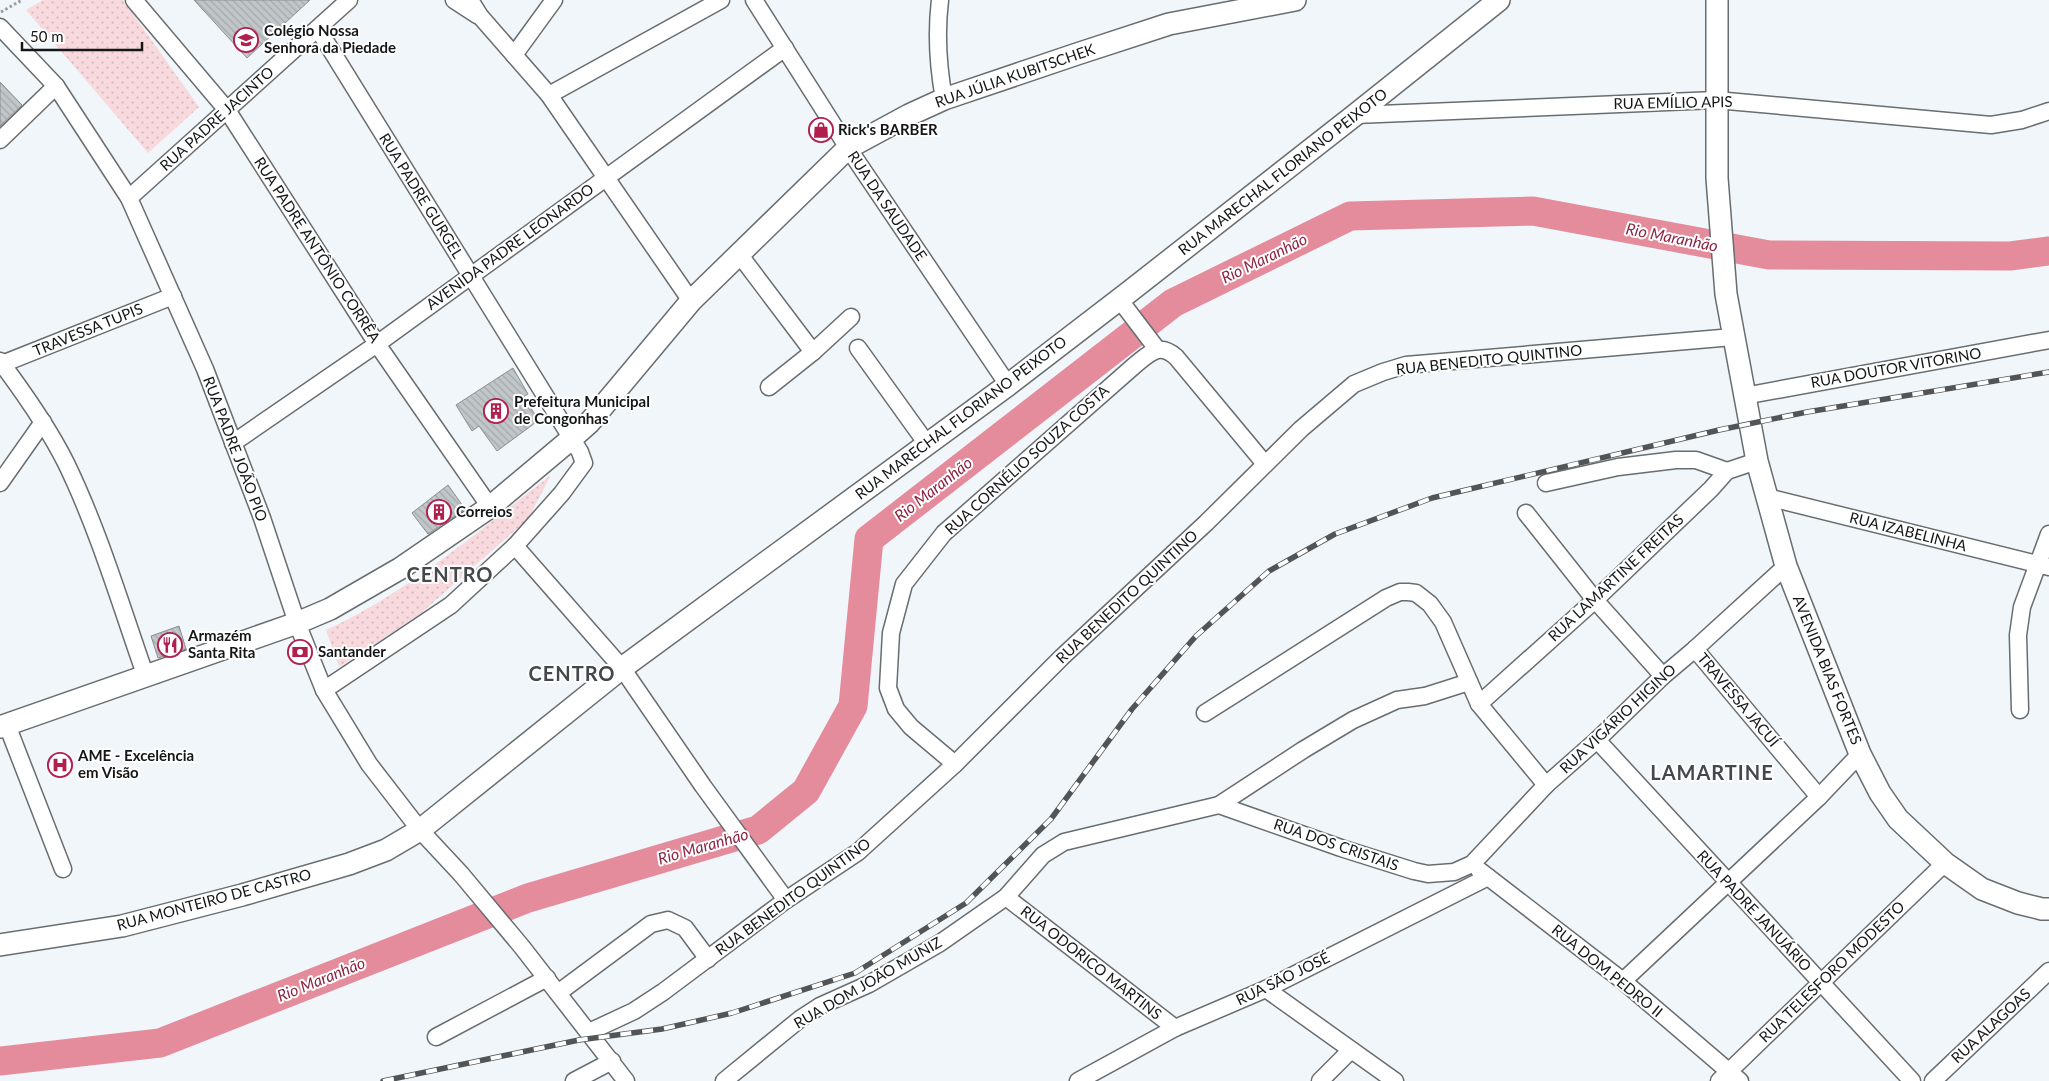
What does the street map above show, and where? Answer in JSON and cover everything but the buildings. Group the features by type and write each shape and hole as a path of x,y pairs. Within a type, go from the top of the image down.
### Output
{"main road":[{"name":"RUA JÚLIA KUBITSCHEK","path":"4,726 297,623 330,609 401,568 490,507 572,439 589,423 691,301 848,148 909,115 944,99 1169,24 1296,0"},
{"name":"AVENIDA BIAS FORTES","path":"1717,0 1717,178 1726,294 1757,460 1786,566 1860,754 1880,793 1898,819 1945,864 1982,889 2018,903 2049,909"},
{"name":"RUA MARECHAL FLORIANO PEIXOTO","path":"420,830 622,668 1008,385 1124,305 1496,1"},
{"name":"RUA MONTEIRO DE CASTRO","path":"0,945 122,926 242,895 349,864 386,850 420,830"}],"street":[{"name":"RUA PADRE ANTÔNIO CORRÊA","path":"134,0 227,110 377,344 490,507"},
{"name":"RUA PADRE JACINTO","path":"129,198 349,0"},
{"path":"454,0 480,16"},
{"path":"470,0 480,16 549,95 691,301"},
{"path":"514,55 554,0"},
{"path":"549,95 720,0"},
{"name":"RUA DA SAUDADE","path":"754,0 848,148 1008,385"},
{"path":"940,0 938,33 939,70 944,99"},
{"name":"RUA PADRE JOÃO PIO","path":"0,27 56,86 129,198 205,369 262,518 297,623 324,690 369,764 420,830 461,874 522,947 626,1081"},
{"name":"RUA PADRE GURGEL","path":"318,29 471,274 572,439 584,463 562,493 514,546 452,605 324,690"},
{"name":"AVENIDA PADRE LEONARDO","path":"233,443 377,344 785,48"},
{"path":"0,140 56,86"},
{"name":"RUA EMÍLIO APIS","path":"1355,116 1716,100 1991,125 2022,120 2049,111"},
{"path":"739,254 813,352"},
{"name":"TRAVESSA TUPIS","path":"1,362 173,296"},
{"path":"1124,305 1157,349 1163,349 1176,357 1265,464"},
{"path":"769,387 813,352 851,317"},
{"name":"RUA BENEDITO QUINTINO","path":"589,1032 634,1011 708,959 786,900 858,852 955,764 1062,658 1199,530 1300,429 1354,384 1398,367 1733,337"},
{"name":"RUA DOUTOR VITORINO","path":"1744,396 2049,340"},
{"path":"858,348 927,444"},
{"name":"RUA CORNÉLIO SOUZA COSTA","path":"955,764 911,727 896,709 888,688 891,633 904,584 944,533 1135,365 1157,349"},
{"path":"1,362 43,422 65,461 82,497 146,677"},
{"path":"0,483 43,422"},
{"path":"1546,483 1618,468 1676,460 1696,460 1727,471"},
{"name":"RUA LAMARTINE FREITAS","path":"1479,704 1595,600 1727,471 1757,460"},
{"name":"RUA IZABELINHA","path":"1767,497 2043,565"},
{"path":"1526,513 1595,600 1663,676"},
{"path":"2020,710 2018,635 2022,607 2043,565 2049,534"},
{"path":"514,546 622,668 786,900"},
{"name":"RUA VIGÁRIO HIGINO","path":"1454,872 1472,864 1546,785 1597,740 1663,676 1786,566"},
{"path":"1205,713 1386,598 1400,592 1416,593 1430,604 1443,622 1479,704 1546,785"},
{"name":"TRAVESSA JACUÍ","path":"1695,649 1819,797"},
{"name":"RUA DOM JOÃO MUNIZ","path":"724,1081 800,1019 820,1006 869,984 940,943 1006,897 1043,855 1064,842 1219,805 1353,720 1397,700 1424,696 1469,682"},
{"path":"4,726 62,869"},
{"name":"RUA PADRE JANUÁRIO","path":"1597,740 1912,1081"},
{"path":"1623,981 1819,797 1860,754"},
{"name":"RUA DOS CRISTAIS","path":"1219,805 1341,848 1414,871 1436,874 1454,872"},
{"name":"RUA DOM PEDRO II","path":"1472,864 1623,981 1729,1078"},
{"name":"RUA TELESFORO MODESTO","path":"1729,1078 1822,983 1945,864"},
{"name":"RUA SÃO JOSÉ","path":"1078,1081 1175,1028 1266,988 1488,877"},
{"name":"RUA ODORICO MARTINS","path":"1006,897 1175,1028"},
{"path":"558,993 651,924 668,920 685,928 708,959"},
{"name":"RUA ALAGOAS","path":"1933,1081 2049,971"},
{"path":"436,1037 546,978"},
{"path":"1266,988 1395,1081"},
{"path":"1320,1081 1351,1050"},
{"path":"574,1081 612,1061"}],"path":[{"path":"0,12 22,0"}],"shaded area":[{"path":"43,0 123,0 199,107 148,153 26,10"},
{"path":"551,475 528,519 420,614 339,667 326,630 386,598 414,579"}],"waterway":[{"name":"Rio Maranhão","path":"0,1061 160,1043 528,898 758,830 806,791 853,706 869,539 1173,303 1350,216 1533,211 1769,255 2010,256 2049,251"}],"railway":[{"path":"383,1081 579,1040 662,1029 732,1013 855,973 966,903 1051,819 1132,709 1196,636 1269,571 1335,534 1432,498 1719,430 1807,412 2049,372"}],"place":[{"name":"Colégio Nossa Senhora da Piedade","path":"246,40"},
{"name":"Rick's BARBER","path":"821,130"},
{"name":"Prefeitura Municipal de Congonhas","path":"496,411"},
{"name":"Correios","path":"439,512"},
{"name":"Armazém Santa Rita","path":"170,645"},
{"name":"Santander","path":"300,652"},
{"name":"AME - Excelência em Visão","path":"60,765"}],"district":[{"name":"CENTRO","path":"450,575"},
{"name":"CENTRO","path":"572,674"},
{"name":"LAMARTINE","path":"1712,773"}]}
